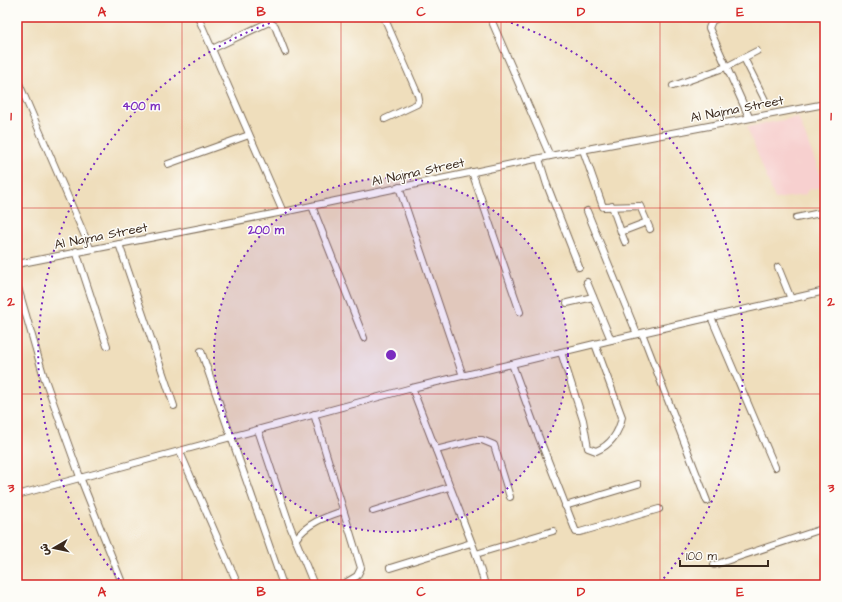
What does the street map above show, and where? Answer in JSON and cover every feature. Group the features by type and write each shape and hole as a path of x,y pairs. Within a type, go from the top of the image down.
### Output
{"street":[{"path":"198,17 283,212"},
{"path":"384,17 419,100 417,104 385,120"},
{"path":"490,17 550,156"},
{"path":"720,17 712,21 709,28 749,117"},
{"path":"212,49 269,22 274,26 285,52"},
{"path":"673,86 726,67 757,51"},
{"path":"744,58 766,102"},
{"path":"17,79 90,248"},
{"name":"Al Najma Street","path":"17,264 90,248 119,244 283,212 550,156 749,117 825,104"},
{"path":"168,164 249,135"},
{"path":"583,150 602,207 640,206 650,229"},
{"path":"539,159 547,185 579,267"},
{"path":"472,172 520,312"},
{"path":"399,188 463,376"},
{"path":"312,206 364,338"},
{"path":"612,206 625,242"},
{"path":"587,211 640,334 708,501"},
{"path":"796,218 825,212"},
{"path":"621,232 647,222"},
{"path":"119,244 174,406"},
{"path":"76,251 107,346"},
{"path":"778,267 791,299"},
{"path":"587,282 611,340"},
{"path":"17,284 43,374 80,477 123,585"},
{"path":"17,495 412,388 611,340 825,291"},
{"path":"567,303 593,296"},
{"path":"711,317 775,467"},
{"path":"561,352 583,420 588,448 596,451 603,448 611,440 620,426 622,417 595,344"},
{"path":"202,351 283,585"},
{"path":"512,364 573,529 580,532 659,509"},
{"path":"412,388 476,554 485,585"},
{"path":"314,414 361,568 357,576 342,585"},
{"path":"258,430 295,540 314,585"},
{"path":"436,450 476,440 482,440 494,445 510,497"},
{"path":"180,452 238,585"},
{"path":"565,506 638,484"},
{"path":"373,511 449,487"},
{"path":"295,540 303,530 312,523 343,510"},
{"path":"714,565 825,528"},
{"path":"476,554 553,531"},
{"path":"390,568 471,543"}],"shaded area":[{"path":"798,117 825,186 808,190 805,195 775,199 747,127"}]}
